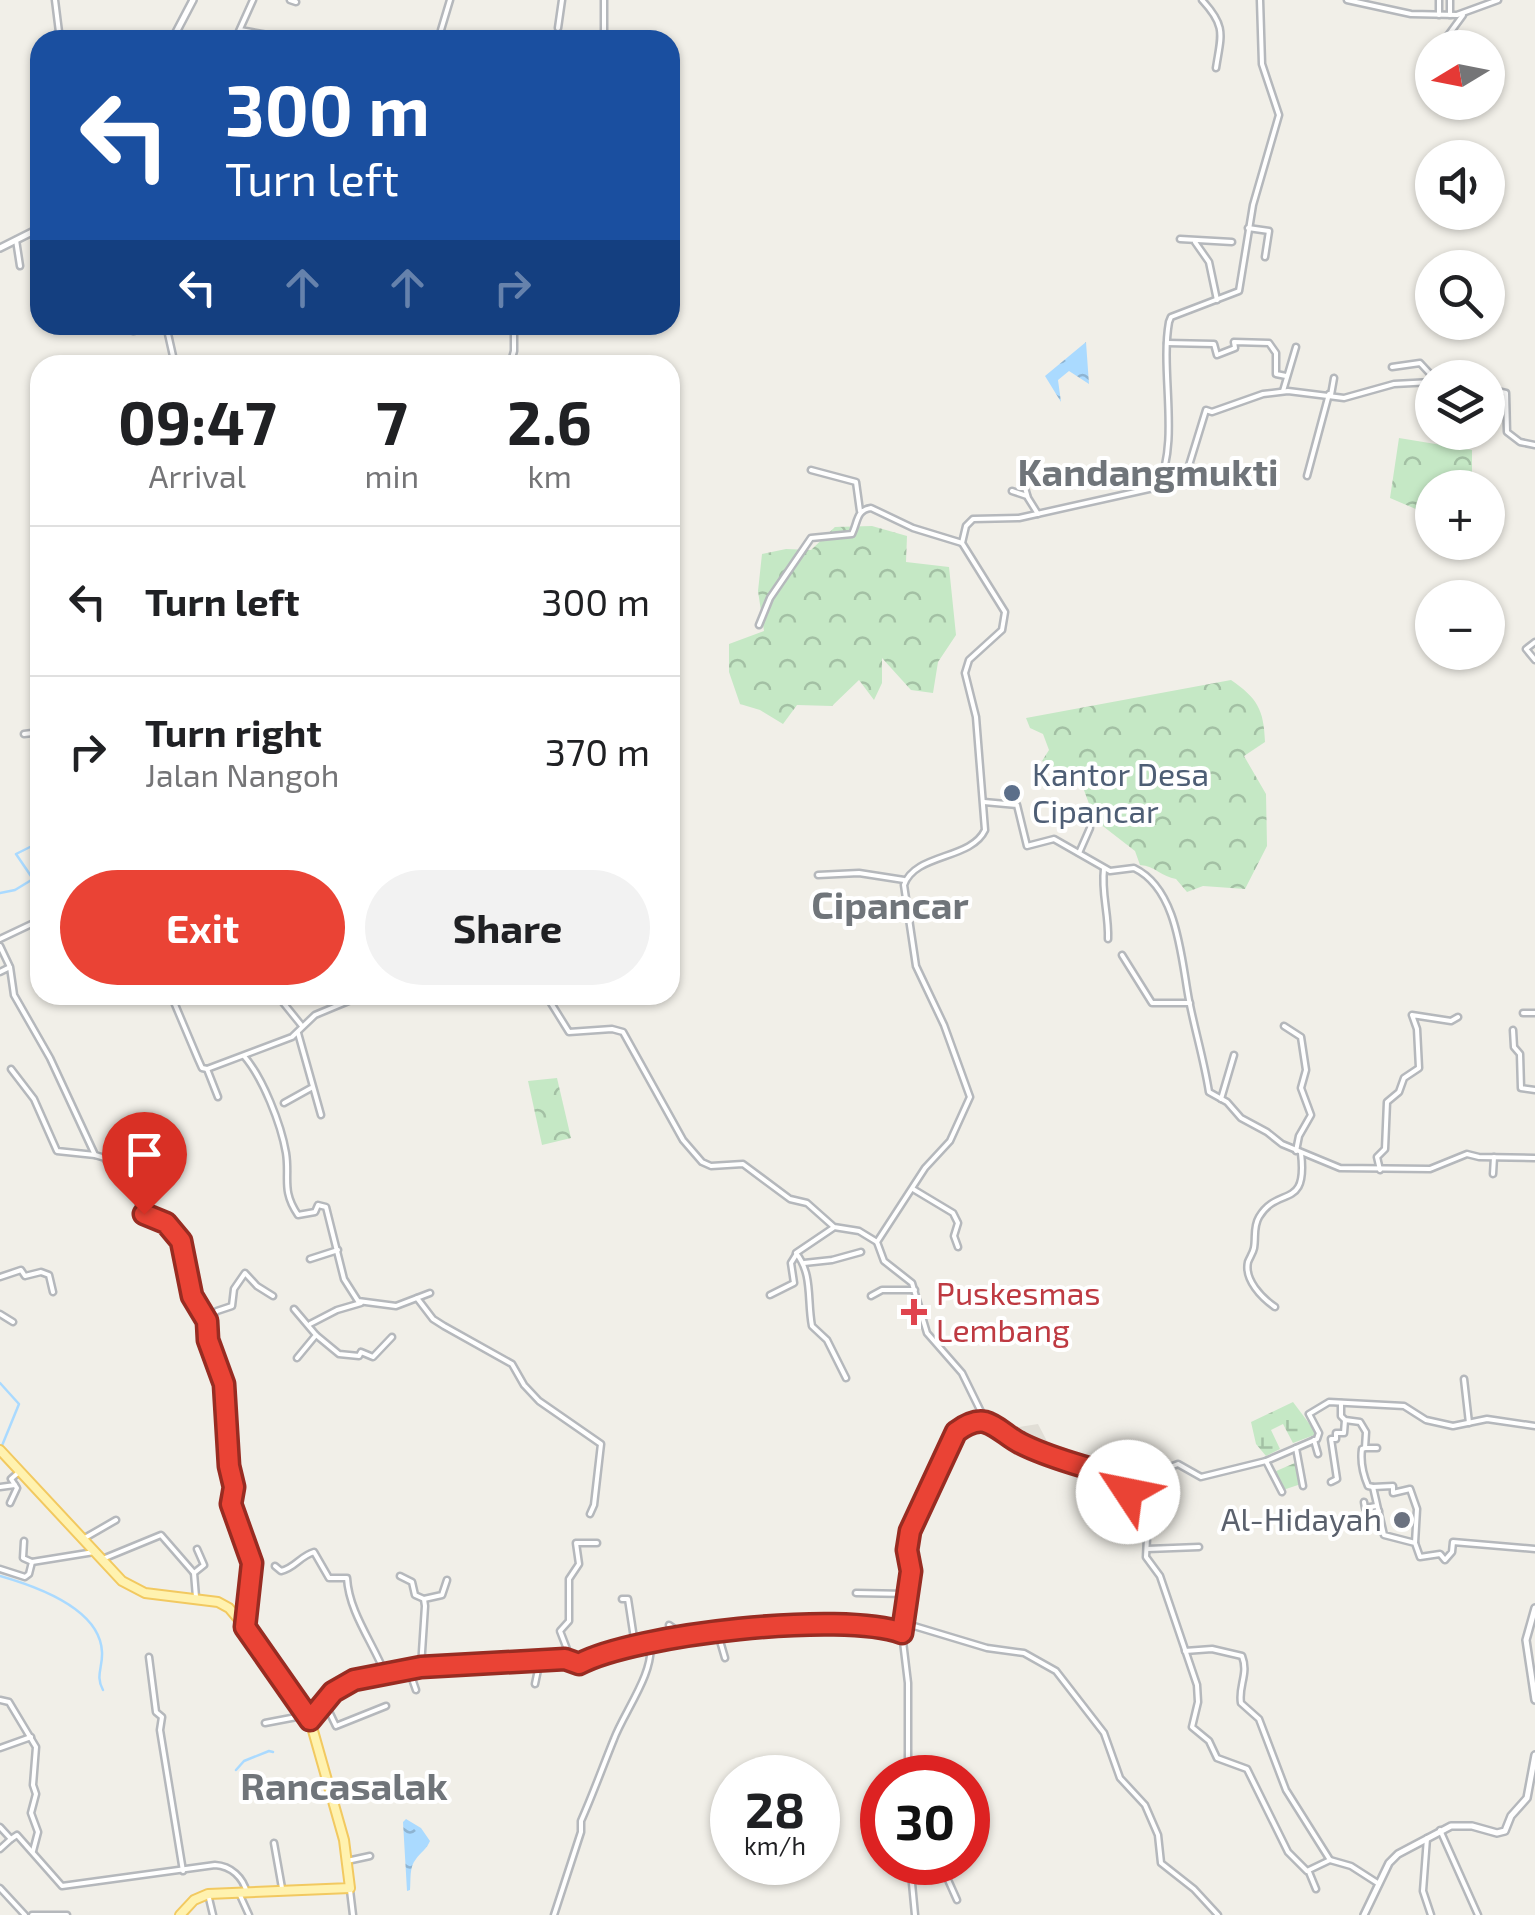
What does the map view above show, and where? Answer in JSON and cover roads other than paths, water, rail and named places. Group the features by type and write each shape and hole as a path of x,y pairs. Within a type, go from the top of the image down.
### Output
{"main road":[{"path":"1,1452 114,1574 136,1590 196,1597 225,1605 245,1627 308,1718 318,1740 350,1888 208,1894 194,1900 180,1915"}],"street":[{"path":"55,0 59,30"},
{"path":"177,30 193,0"},
{"path":"240,30 253,0"},
{"path":"441,30 450,0"},
{"path":"558,28 562,0"},
{"path":"604,0 604,30"},
{"path":"1202,0 1218,20 1223,35 1216,68"},
{"path":"962,543 966,526 973,519 1019,518 1154,489 1162,478 1171,317 1239,292 1248,228 1279,115 1262,64 1260,0"},
{"path":"1348,0 1439,15 1463,15 1498,0"},
{"path":"1439,0 1439,15"},
{"path":"1450,0 1450,15"},
{"path":"1452,30 1463,15"},
{"path":"1248,228 1269,231 1266,258"},
{"path":"0,248 30,233"},
{"path":"1180,239 1232,242"},
{"path":"16,240 20,266"},
{"path":"1195,242 1209,262 1217,300"},
{"path":"1167,343 1214,344 1217,354 1235,348 1234,342 1269,343 1276,352 1276,374 1286,376"},
{"path":"1283,392 1296,347"},
{"path":"1392,367 1415,364"},
{"path":"1308,476 1334,378"},
{"path":"1162,478 1187,472 1206,410 1212,412 1263,394 1344,398 1415,382"},
{"path":"1505,393 1508,432 1525,443 1535,444"},
{"path":"759,625 770,598 811,538 852,534 860,511 856,482 811,470"},
{"path":"1022,481 1038,514"},
{"path":"1012,490 1027,496"},
{"path":"860,511 871,508 913,528 962,543 1005,612 1002,630 969,660 965,673 976,717 985,830 978,841 918,868 904,880"},
{"path":"1535,642 1526,649 1535,660"},
{"path":"24,734 30,733"},
{"path":"984,802 1017,805 1026,846 1054,839 1104,868 1134,868 1150,878 1177,933 1209,1092 1241,1118 1299,1152 1340,1168 1430,1170 1468,1154 1535,1158"},
{"path":"1079,853 1090,828"},
{"path":"1104,868 1102,886 1108,938"},
{"path":"818,875 859,872 904,880"},
{"path":"878,1242 929,1162 950,1140 970,1097 944,1025 916,966 904,880"},
{"path":"30,926 0,943 10,966 14,995 50,1058 95,1155"},
{"path":"1122,955 1152,1003 1190,1003"},
{"path":"0,972 10,966"},
{"path":"175,1005 202,1068 208,1070 298,1034"},
{"path":"284,1005 302,1026"},
{"path":"322,1115 298,1034 315,1014 338,1005"},
{"path":"552,1005 569,1032 622,1032 684,1140 702,1162 711,1166 743,1164 790,1199 808,1203 834,1227 859,1230 878,1242 884,1261 912,1283 927,1333 962,1373 986,1422 1035,1450 1085,1464 1104,1474 1126,1475 1178,1464 1204,1477 1266,1461 1314,1440 1319,1434 1309,1412 1325,1403 1404,1406 1437,1424 1453,1426 1498,1419 1535,1426"},
{"path":"1523,1013 1535,1013"},
{"path":"1380,1170 1378,1157 1386,1149 1387,1102 1399,1092 1404,1078 1420,1068 1418,1029 1412,1016 1451,1021 1458,1017"},
{"path":"1274,1307 1256,1290 1248,1264 1255,1245 1257,1220 1268,1207 1293,1194 1302,1182 1299,1136 1310,1115 1301,1088 1306,1066 1301,1037 1284,1026"},
{"path":"1514,1030 1514,1047 1520,1054 1521,1088 1535,1090"},
{"path":"1222,1099 1234,1055"},
{"path":"244,1056 264,1082 286,1150 285,1178 294,1209 298,1216 315,1212 318,1205 326,1207 344,1279 361,1303"},
{"path":"11,1069 34,1099 57,1151 105,1158 114,1174 136,1185 137,1202 144,1214 160,1218 178,1236 192,1296 207,1321 208,1340 228,1404 229,1466 234,1487 231,1504 252,1563 245,1627"},
{"path":"208,1070 218,1098"},
{"path":"284,1103 312,1088"},
{"path":"1493,1174 1494,1157"},
{"path":"913,1189 953,1213 958,1223 954,1236 958,1247"},
{"path":"770,1296 794,1283 791,1263 797,1251 834,1227"},
{"path":"310,1258 338,1250"},
{"path":"804,1263 861,1252"},
{"path":"796,1256 804,1263 810,1285 812,1326 827,1340 846,1378"},
{"path":"0,1278 20,1270 25,1276 41,1272 50,1276 52,1292"},
{"path":"207,1321 217,1310 230,1308 234,1289 245,1273 273,1296"},
{"path":"871,1296 882,1290 914,1290"},
{"path":"309,1325 361,1303 396,1306 430,1293"},
{"path":"417,1298 444,1326 512,1364 539,1400 602,1444 590,1514"},
{"path":"294,1309 316,1336 339,1354 359,1356 361,1352 373,1357 392,1337"},
{"path":"0,1314 13,1322"},
{"path":"296,1358 316,1336"},
{"path":"1464,1379 1469,1423"},
{"path":"1341,1404 1345,1420 1364,1426 1363,1473 1368,1486 1393,1486 1393,1493 1410,1489 1416,1509 1415,1543 1420,1557 1440,1554 1445,1560 1454,1542 1535,1549"},
{"path":"1331,1482 1338,1473 1330,1439 1336,1439 1336,1433 1344,1433 1345,1420"},
{"path":"908,1755 908,1683 902,1633 911,1571 908,1543 930,1483 956,1432 964,1426 986,1422"},
{"path":"1314,1440 1318,1454"},
{"path":"1296,1448 1303,1486"},
{"path":"1365,1448 1377,1448"},
{"path":"1266,1461 1282,1492"},
{"path":"10,1503 16,1492 10,1479 18,1472"},
{"path":"1126,1475 1136,1520 1147,1538 1146,1557 1158,1572 1171,1604 1198,1694 1192,1728 1210,1741 1217,1758 1247,1769 1288,1852 1309,1872 1316,1889"},
{"path":"0,1487 15,1485"},
{"path":"1373,1486 1381,1535 1415,1543"},
{"path":"1364,1502 1365,1508 1378,1509"},
{"path":"1373,1522 1378,1509"},
{"path":"83,1538 116,1520"},
{"path":"24,1541 23,1558 32,1562 97,1556 161,1535 194,1573 196,1597"},
{"path":"572,1662 560,1631 569,1621 569,1579 578,1566 576,1543 597,1543"},
{"path":"1147,1549 1199,1546"},
{"path":"194,1573 204,1565 197,1549"},
{"path":"276,1566 281,1571 291,1569 314,1552 329,1578 347,1578 356,1612 386,1676"},
{"path":"0,1570 26,1576 32,1562"},
{"path":"400,1576 412,1582 416,1597 424,1599 442,1595 447,1580"},
{"path":"856,1593 908,1594"},
{"path":"421,1667 424,1599"},
{"path":"622,1599 628,1600 635,1646"},
{"path":"1535,1608 1526,1648 1535,1700"},
{"path":"265,1723 308,1718 350,1682 421,1667 565,1659 579,1664 596,1655 650,1642 821,1624 902,1633"},
{"path":"904,1624 986,1648 1024,1652 1056,1671 1104,1733 1120,1778 1145,1805 1158,1835 1160,1863 1218,1915"},
{"path":"669,1625 678,1638"},
{"path":"718,1634 725,1658"},
{"path":"554,1915 581,1832 581,1821 650,1660 650,1642"},
{"path":"1526,1648 1535,1649"},
{"path":"1185,1652 1212,1649 1242,1656 1246,1674 1240,1690 1241,1703 1258,1719 1286,1790 1330,1860 1352,1866 1379,1884"},
{"path":"149,1657 156,1708 162,1719 160,1730 183,1871"},
{"path":"534,1684 540,1660"},
{"path":"409,1670 416,1690"},
{"path":"0,1700 9,1702 36,1747 32,1813 38,1832 33,1852"},
{"path":"324,1702 336,1726 386,1706"},
{"path":"0,1748 31,1737"},
{"path":"1364,1915 1393,1858 1440,1830 1460,1825 1505,1831 1510,1816 1527,1798 1535,1755"},
{"path":"0,1827 11,1839"},
{"path":"1440,1830 1478,1915"},
{"path":"0,1849 16,1835 57,1883 65,1887 106,1878 221,1866 240,1878 250,1915"},
{"path":"1428,1838 1423,1890 1431,1915"},
{"path":"274,1844 283,1889"},
{"path":"347,1861 370,1856"},
{"path":"1309,1872 1330,1860"},
{"path":"912,1885 915,1915"},
{"path":"950,1885 957,1900"},
{"path":"0,1888 29,1915 67,1915"},
{"path":"350,1888 353,1915"},
{"path":"208,1894 212,1915"}],"water":[{"path":"1086,342 1089,384 1069,371 1058,380 1061,402 1045,376"},
{"path":"406,1819 421,1828 430,1841 414,1862 407,1891 403,1822"}],"waterway":[{"path":"30,847 16,854 30,875"},
{"path":"0,893 30,881"},
{"path":"0,1383 19,1404 1,1448"},
{"path":"0,1576 63,1601 90,1623 102,1652 99,1676 103,1690"},
{"path":"236,1770 244,1761 273,1752"}],"place":[{"name":"Kantor Desa Cipancar","path":"1012,793"},
{"name":"Puskesmas Lembang","path":"914,1312"},
{"name":"Al-Hidayah","path":"1402,1520"}],"district":[{"name":"Kandangmukti","path":"1148,473"},
{"name":"Cipancar","path":"890,906"},
{"name":"Rancasalak","path":"344,1787"}]}
